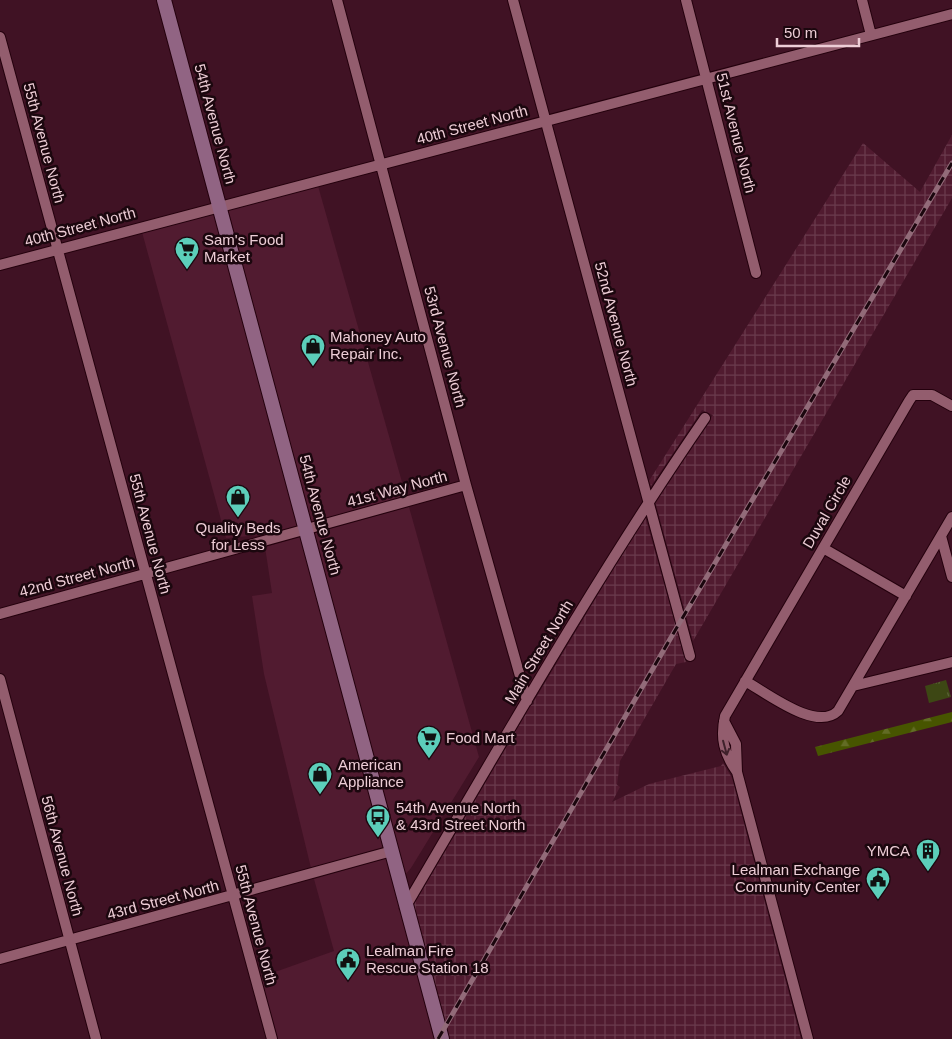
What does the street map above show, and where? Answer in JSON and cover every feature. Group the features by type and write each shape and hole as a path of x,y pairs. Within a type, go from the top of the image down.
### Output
{"main road":[{"name":"54th Avenue North","path":"164,0 442,1039"}],"street":[{"name":"53rd Avenue North","path":"337,0 466,485 527,700"},
{"name":"52nd Avenue North","path":"513,0 690,656"},
{"name":"51st Avenue North","path":"686,0 756,273"},
{"path":"862,0 871,35"},
{"name":"40th Street North","path":"0,265 220,205 707,80 952,14"},
{"name":"55th Avenue North","path":"0,36 272,1039"},
{"name":"Duval Circle","path":"808,1039 737,772 724,749 722,738 724,718 913,395 932,395 952,406"},
{"name":"Main Street North","path":"406,906 527,700 648,501 704,418"},
{"name":"41st Way North","path":"307,529 466,485"},
{"path":"746,681 808,717 833,716 952,517"},
{"name":"42nd Street North","path":"0,614 307,529"},
{"path":"941,536 952,577"},
{"path":"823,548 906,596"},
{"path":"852,686 952,662"},
{"name":"56th Avenue North","path":"0,679 96,1039"},
{"name":"43rd Street North","path":"0,960 392,851"}],"shaded area":[{"path":"952,135 952,198 693,641 655,501 713,415 702,410 651,486 649,481 863,143 920,192"},
{"path":"318,186 406,496 311,522 228,209"},
{"path":"215,212 299,525 263,535 226,538 142,232"},
{"path":"409,507 479,757 405,875 314,533"},
{"path":"645,516 686,662 676,664 620,761 617,785 620,787 612,802 649,784 721,766 723,763 732,778 801,1039 449,1039 413,906"},
{"path":"302,536 384,847 311,868 264,674 252,596 272,593 265,547"},
{"path":"387,858 400,905 398,909 401,910 436,1039 278,1039 261,977 334,951 314,879"}],"green space":[{"path":"946,680 951,697 929,703 925,686"},
{"path":"952,712 952,722 818,756 815,747"}],"railway":[{"path":"438,1039 680,622 952,163"}],"place":[{"name":"Sam's Food Market","path":"187,270"},
{"name":"Mahoney Auto Repair Inc.","path":"313,367"},
{"name":"Quality Beds for Less","path":"238,518"},
{"name":"Food Mart","path":"429,759"},
{"name":"American Appliance","path":"320,795"},
{"name":"54th Avenue North & 43rd Street North","path":"378,838"},
{"name":"YMCA","path":"928,872"},
{"name":"Lealman Exchange Community Center","path":"878,900"},
{"name":"Lealman Fire Rescue Station 18","path":"348,981"}]}
